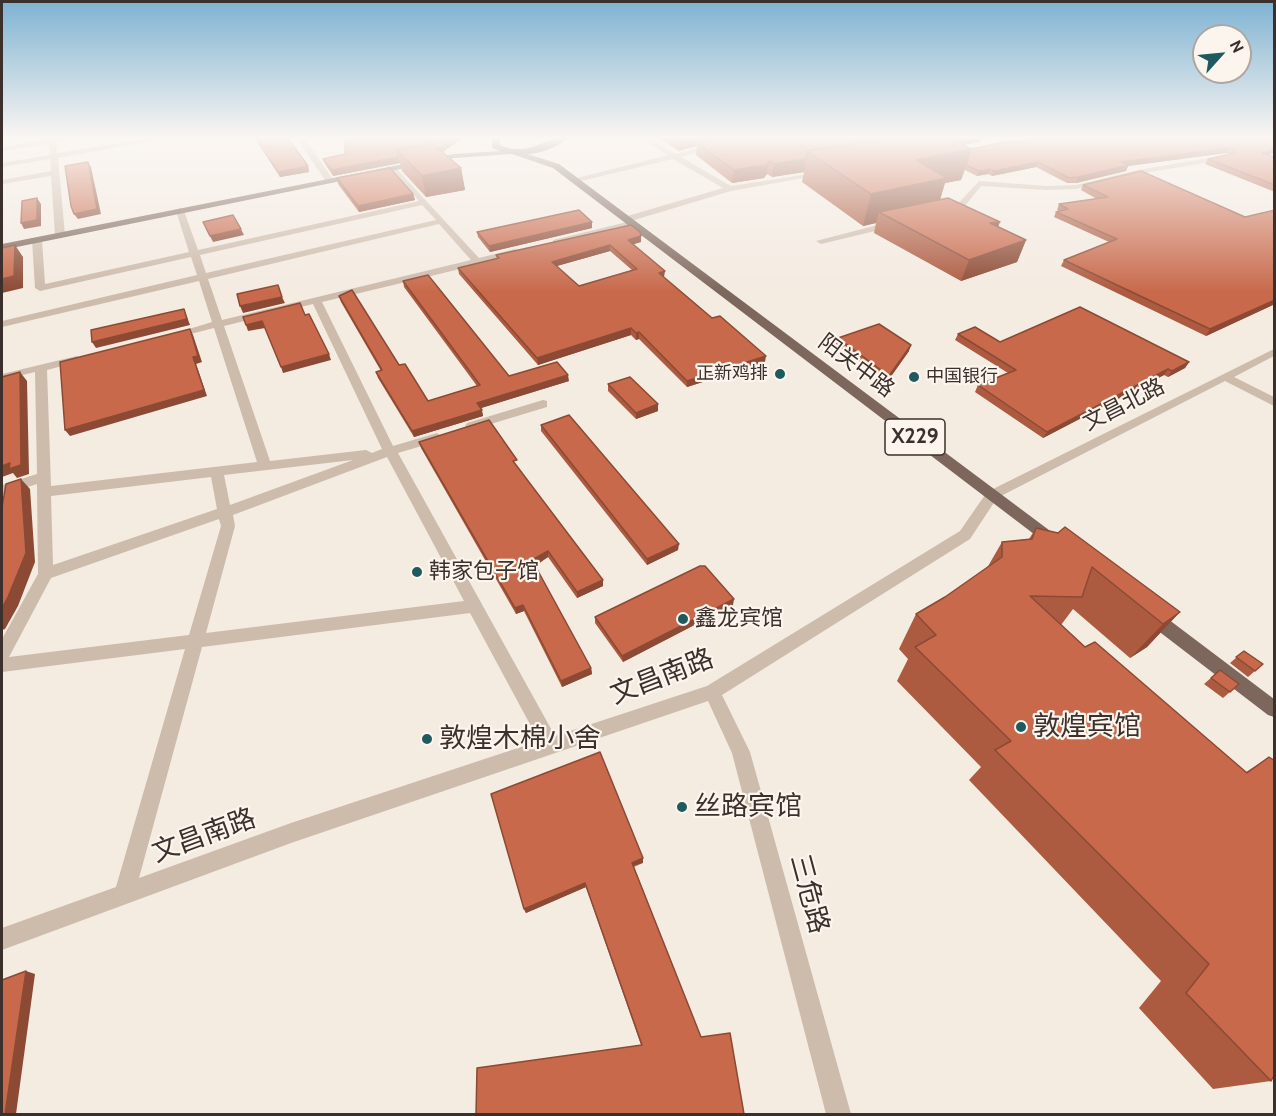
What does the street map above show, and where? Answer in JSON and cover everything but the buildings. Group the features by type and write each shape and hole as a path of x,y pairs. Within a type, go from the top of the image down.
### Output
{"main road":[{"path":"2,247 295,188"},
{"name":"阳关中路","path":"585,188 1058,545"},
{"path":"1143,609 1275,709"}],"street":[{"path":"56,188 60,235"},
{"path":"412,188 478,262"},
{"path":"544,245 736,188"},
{"path":"934,215 957,210 975,188"},
{"path":"37,240 40,288 424,202"},
{"path":"180,211 265,465"},
{"path":"2,324 442,221"},
{"path":"821,241 900,223"},
{"path":"163,338 316,299 522,251"},
{"path":"316,299 390,451 551,746"},
{"name":"文昌北路","path":"992,495 1275,352"},
{"path":"2,377 85,357"},
{"path":"2,654 46,574 41,368"},
{"path":"1226,377 1275,402"},
{"path":"46,574 225,512 390,451 543,404"},
{"path":"43,492 390,451"},
{"path":"124,894 228,526 216,470"},
{"path":"2,489 43,477"},
{"name":"文昌南路","path":"2,939 291,833 712,692 965,535 992,495"},
{"path":"2,665 474,606"},
{"name":"三危路","path":"712,692 741,752 839,1114"}],"place":[{"name":"正新鸡排","path":"780,374"},
{"name":"中国银行","path":"914,377"},
{"name":"韩家包子馆","path":"417,572"},
{"name":"鑫龙宾馆","path":"683,619"},
{"name":"敦煌宾馆","path":"1021,727"},
{"name":"敦煌木棉小舍","path":"427,739"},
{"name":"丝路宾馆","path":"682,807"}]}
